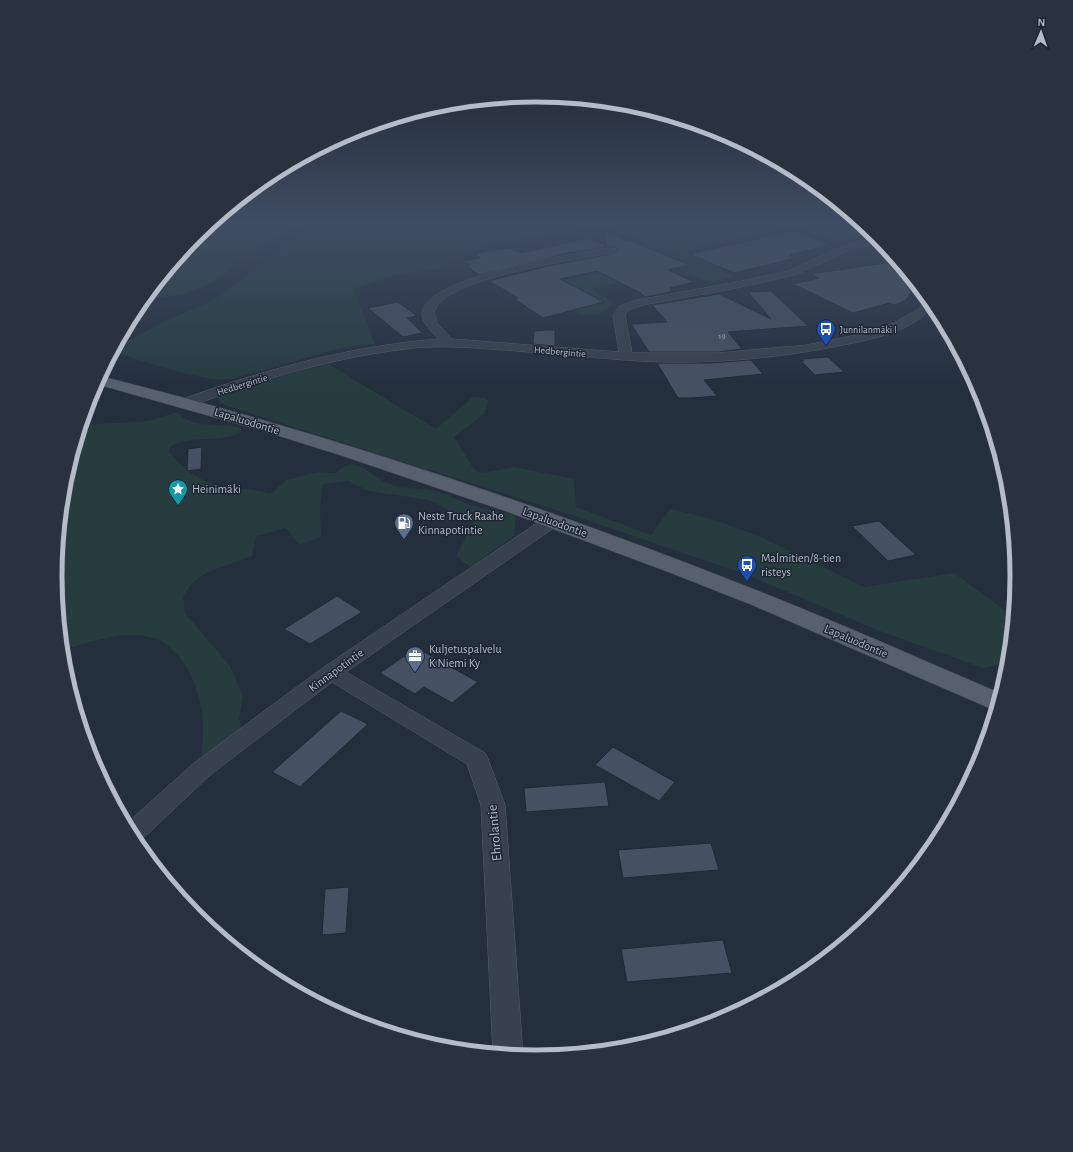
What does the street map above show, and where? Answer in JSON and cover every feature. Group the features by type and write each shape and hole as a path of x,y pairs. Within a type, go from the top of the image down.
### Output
{"main road":[{"name":"Lapaluodontie","path":"104,382 186,403 321,444 552,521 763,601 994,701"}],"street":[{"path":"448,342 430,320 428,313 434,302 450,290 476,280"},
{"path":"626,357 619,315 624,308 630,305 668,296 732,286 760,280"},
{"name":"Hedbergintie","path":"186,403 219,390 348,354 382,348 448,342 626,357 718,357 807,349 864,337 898,325 923,311 926,306"},
{"name":"Kinnapotintie","path":"136,830 202,769 332,672 552,521"},
{"name":"Ehrolantie","path":"332,672 477,759 493,805 508,1049"}],"green space":[{"path":"166,280 216,280 187,293 158,298 153,297"},
{"path":"241,280 381,280 353,289 375,344 337,349 233,379 206,378 190,375 118,354 124,342 163,322 212,301"},
{"path":"566,280 631,280 591,289 614,302 606,311 583,316 534,287"},
{"path":"703,280 720,280 708,282"},
{"path":"328,364 436,429 473,397 485,398 489,401 484,414 454,437 475,471 484,473 514,467 574,479 576,507 651,535 670,509 712,519 761,537 864,587 954,573 1009,614 1003,664 983,668 880,631 745,574 569,514 224,405 219,401 216,395 240,385"},
{"path":"177,412 191,422 199,424 224,425 241,428 240,433 232,436 223,438 196,439 178,443 170,447 169,452 181,465 194,475 209,483 270,494 287,480 317,472 336,473 348,465 355,464 394,486 436,491 471,505 516,515 514,536 470,567 456,556 474,523 429,500 369,491 348,481 323,484 320,509 321,537 299,545 286,528 256,536 252,556 208,572 193,582 183,596 185,613 230,666 243,696 239,719 242,728 202,758 203,729 199,698 189,671 173,650 162,642 149,637 134,635 107,638 68,648 66,638 62,576 63,545 71,483 86,425 149,421"}],"building":[{"path":"561,280 604,302 543,318 514,299 518,298 489,281"},
{"path":"615,280 689,280 694,282 670,288 671,292 645,297 641,293"},
{"path":"811,280 907,280 914,288 905,301 894,305 889,303 853,313 793,284"},
{"path":"771,291 808,326 728,332 742,349 718,352 649,352 631,324 667,322 652,305 719,294 771,319 748,292"},
{"path":"398,302 417,316 407,318 422,333 403,337 368,308"},
{"path":"555,330 555,346 533,344 534,331"},
{"path":"828,357 844,372 815,375 801,361 804,361 802,359"},
{"path":"751,360 763,374 704,380 717,396 692,398 678,398 657,363 709,363"},
{"path":"202,447 201,469 187,471 188,449"},
{"path":"879,521 916,555 888,561 852,526"},
{"path":"337,596 362,612 310,644 284,629"},
{"path":"424,652 478,682 452,703 424,687 415,694 380,673 404,656 413,661"},
{"path":"341,711 368,724 300,787 272,772"},
{"path":"613,747 675,782 659,801 595,765"},
{"path":"605,782 609,806 526,812 524,788"},
{"path":"711,843 719,870 623,878 618,850"},
{"path":"349,887 346,933 322,935 325,889"},
{"path":"723,940 732,973 627,982 621,949"}],"place":[{"name":"Junnilanmäki I","path":"826,346"},
{"name":"Heinimäki","path":"178,506"},
{"name":"Neste Truck Raahe Kinnapotintie","path":"404,540"},
{"name":"Malmitien/8-tien risteys","path":"747,582"},
{"name":"Kuljetuspalvelu K Niemi Ky","path":"415,673"}]}
